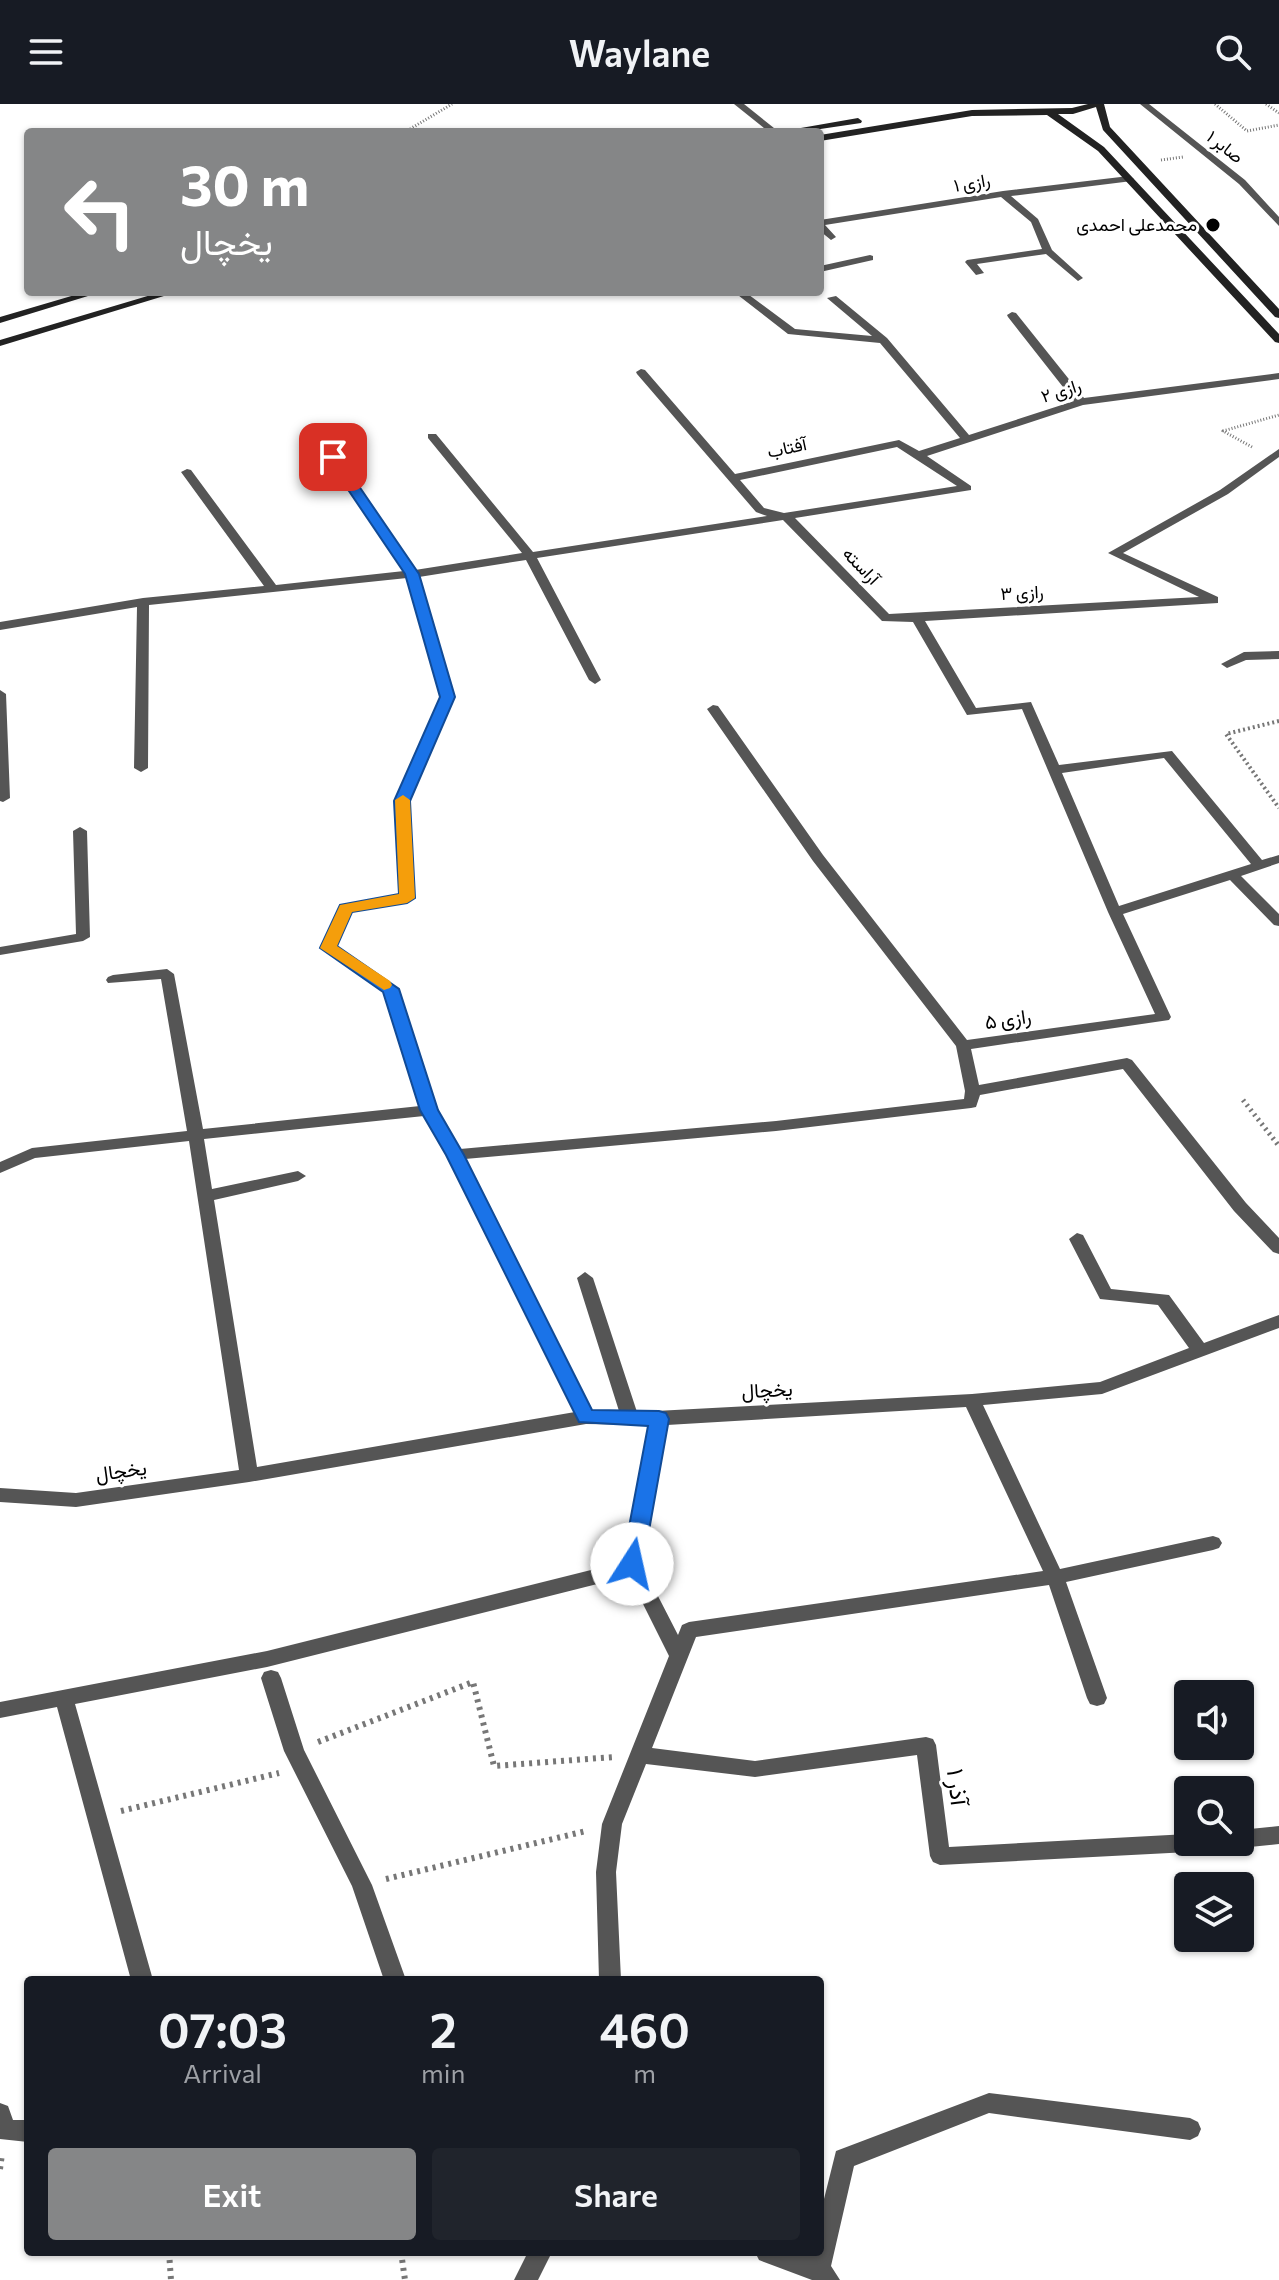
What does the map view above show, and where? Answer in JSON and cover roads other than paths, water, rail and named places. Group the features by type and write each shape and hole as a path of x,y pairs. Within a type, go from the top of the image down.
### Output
{"main road":[{"path":"807,128 959,104"},
{"path":"1022,104 1044,112 1101,149 1279,340"},
{"path":"824,137 972,113 1073,111 1098,104 1106,128 1279,315"},
{"path":"0,320 82,296"},
{"path":"0,343 159,296"},
{"path":"25,313 48,330"}],"street":[{"path":"738,104 770,128"},
{"name":"صابر ۱","path":"1144,104 1242,182 1279,223"},
{"name":"رازی ۱","path":"824,223 1003,194 1129,179"},
{"path":"1003,194 1035,221 1048,251 1078,278"},
{"path":"824,229 831,237"},
{"path":"979,273 970,262 1048,251"},
{"path":"824,268 870,258"},
{"path":"744,296 792,332 883,340"},
{"path":"832,298 883,340 966,438"},
{"path":"1012,315 1081,402"},
{"path":"641,372 760,510 789,518"},
{"name":"رازی ۲","path":"918,455 1081,402 1279,376"},
{"path":"432,436 530,556 595,680"},
{"name":"آفتاب","path":"732,478 899,443 918,455"},
{"path":"0,626 143,602 412,574 967,488 918,455"},
{"name":"رازی ۳","path":"917,618 1214,600 1114,553 1224,492 1275,455"},
{"path":"333,457 412,574 448,697 402,801 407,898 345,909 328,948 391,989 429,1110 455,1155 586,1417"},
{"path":"187,472 272,588"},
{"name":"آراسته","path":"789,518 886,618 917,618"},
{"path":"141,768 143,602"},
{"path":"917,618 972,712 1026,705 1115,912 1279,859"},
{"path":"1227,664 1244,656 1279,655"},
{"path":"0,694 3,798"},
{"path":"713,709 818,858 963,1045"},
{"path":"1054,770 1167,754 1260,866"},
{"path":"0,951 83,937 80,831"},
{"path":"1232,874 1279,922"},
{"name":"رازی ۵","path":"973,1091 963,1045 1164,1017 1115,912"},
{"path":"113,980 167,974 196,1135 249,1475"},
{"path":"455,1155 776,1126 971,1103 973,1091 1127,1063 1240,1207 1279,1248"},
{"path":"0,1168 32,1153 429,1110"},
{"path":"205,1196 298,1176"},
{"path":"1077,1239 1106,1295 1163,1299 1201,1352"},
{"path":"585,1278 630,1418"},
{"name":"یخچال","path":"0,1495 76,1500 249,1475 586,1417 659,1419 972,1400 1102,1388 1279,1321"},
{"path":"972,1400 1055,1577 1097,1698"},
{"path":"659,1419 634,1567 679,1656"},
{"path":"610,1976 606,1872 612,1824 689,1630 1055,1577 1213,1543"},
{"path":"0,1710 267,1659 634,1567"},
{"path":"271,1678 299,1759 362,1885 394,1976"},
{"path":"64,1698 141,1976"},
{"name":"آذر ۱","path":"639,1755 755,1769 926,1745 940,1856 1174,1844"},
{"path":"1254,1838 1279,1835"},
{"path":"777,2256 823,2275 844,2159 989,2103 1190,2129"},
{"path":"0,2113 5,2130 24,2131"},
{"path":"526,2280 538,2256"}],"place":[{"name":"محمدعلی احمدی","path":"1213,225"}]}
